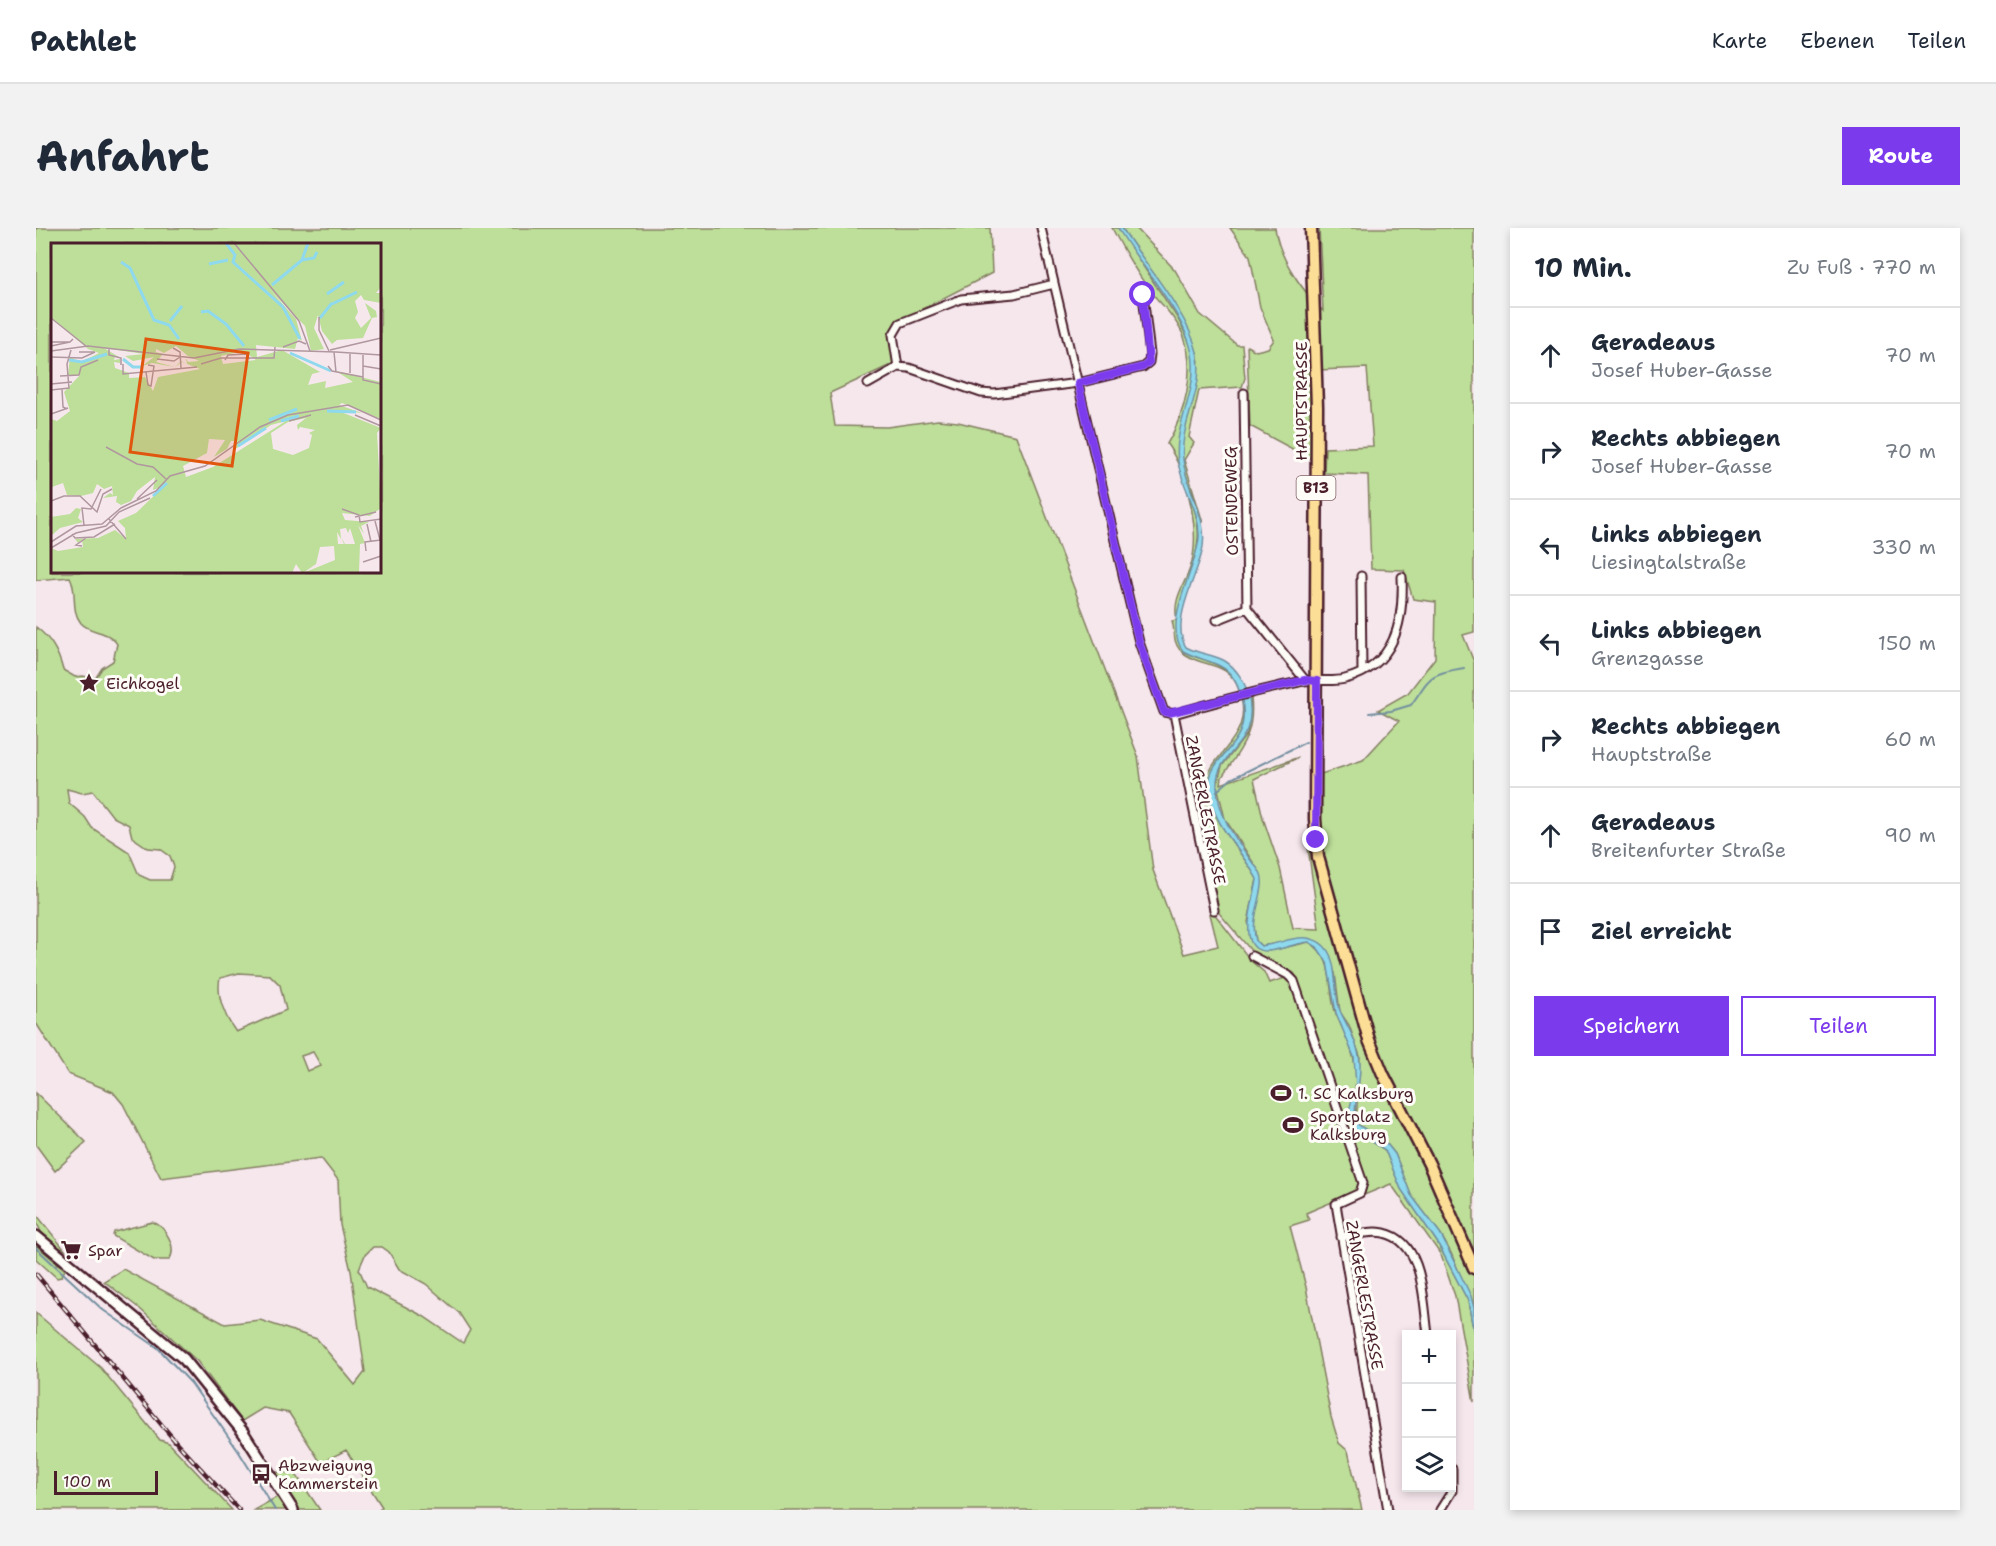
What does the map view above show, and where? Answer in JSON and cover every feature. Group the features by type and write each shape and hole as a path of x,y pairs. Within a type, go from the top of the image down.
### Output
{"main road":[{"name":"HAUPTSTRASSE","path":"1311,228 1317,387 1316,819 1318,857 1364,1023 1383,1074 1430,1164 1474,1268"},
{"path":"36,1236 179,1355 243,1432 293,1510"}],"street":[{"path":"1041,228 1139,642 1158,701 1164,712 1174,714 1305,680 1345,679 1362,672 1384,655 1395,638 1404,608 1402,577"},
{"path":"898,368 893,335 900,323 961,299 1014,294 1054,284"},
{"path":"868,384 898,368 909,368 981,393 1078,383 1143,367 1149,362 1143,295"},
{"name":"OSTENDEWEG","path":"1244,393 1247,608"},
{"path":"1360,576 1362,672"},
{"path":"1217,620 1247,608 1305,680"},
{"name":"ZANGERLESTRASSE","path":"1174,714 1214,910"},
{"name":"ZANGERLESTRASSE","path":"1252,956 1288,975 1294,981 1364,1187 1360,1193 1336,1204 1388,1510"},
{"path":"1341,1237 1383,1232 1398,1238 1410,1250 1417,1269 1427,1330"},
{"path":"1440,1510 1451,1492"}],"green space":[{"path":"36,228 990,228 992,273 895,323 890,333 895,363 830,393 835,426 887,427 938,420 958,422 1016,436 1138,756 1153,870 1184,954 1218,946 1210,914 1214,913 1251,961 1264,972 1269,983 1285,978 1291,983 1360,1187 1356,1192 1306,1213 1309,1220 1290,1226 1306,1287 1331,1417 1339,1443 1348,1451 1362,1510 379,1510 382,1507 346,1450 321,1463 289,1413 263,1408 242,1421 197,1361 140,1309 104,1281 123,1269 225,1324 260,1320 317,1339 355,1385 365,1372 351,1271 340,1225 338,1180 321,1158 161,1178 123,1104 113,1092 68,1074 36,1023 36,627 53,646 63,670 75,677 95,679 102,668 113,661 117,644 109,636 81,623 76,612 74,589 70,577 36,580","holes":["67,789 82,793 93,791 113,817 129,825 132,837 148,848 160,849 170,856 174,867 170,880 150,880 139,875 129,852 92,828 85,817 69,803","239,973 270,975 280,985 286,1010 236,1032 222,1006 219,985 220,978","313,1052 321,1066 307,1071 301,1056","373,1247 382,1247 389,1252 399,1269 426,1284 459,1313 470,1330 463,1343 423,1316 367,1287 359,1269 365,1255"]},
{"path":"1112,228 1118,228 1178,319 1199,362 1187,327 1178,310 1122,228 1136,228 1175,270 1200,314 1237,345 1242,345 1245,378 1242,387 1199,390 1189,437 1194,443 1184,460 1203,523 1185,472 1182,474 1167,444 1179,419 1187,392 1189,364 1184,337 1172,316 1138,274"},
{"path":"1230,228 1275,228 1286,262 1307,293 1323,311 1319,228 1474,228 1474,632 1463,635 1474,662 1474,1308 1451,1253 1440,1233 1411,1195 1395,1154 1387,1144 1356,1123 1360,1056 1349,1025 1340,1012 1335,973 1324,948 1300,939 1261,946 1256,941 1253,919 1261,888 1260,873 1225,819 1217,785 1222,766 1247,734 1251,698 1249,731 1241,749 1222,777 1221,784 1299,757 1254,779 1263,818 1280,868 1293,928 1319,929 1307,840 1317,865 1321,774 1363,760 1399,721 1378,710 1408,693 1435,658 1436,602 1413,599 1404,570 1371,569 1368,475 1324,473 1325,448 1373,446 1367,368 1318,370 1311,459 1250,426 1247,346 1256,351 1268,348 1274,340 1260,307 1250,256"},
{"path":"1185,485 1195,513 1198,538 1196,553 1179,608 1178,636 1183,651 1225,669 1233,679 1220,668 1187,656 1177,646 1175,639 1172,621 1177,620 1177,600 1193,554 1193,521"},
{"path":"1242,706 1243,713 1242,727 1231,746 1217,763 1209,786 1213,810 1219,822 1257,879 1248,922 1255,946 1274,950 1309,942 1324,957 1333,1004 1354,1059 1356,1076 1349,1117 1365,1137 1385,1150 1401,1189 1437,1242 1468,1301 1474,1334 1474,1402 1455,1296 1441,1255 1391,1184 1359,1197 1366,1190 1366,1181 1297,978 1294,973 1254,954 1219,913 1199,816 1208,812 1204,785 1209,772 1238,731 1242,720"},
{"path":"36,1093 86,1142 55,1171 36,1145"},
{"path":"36,1214 65,1250 48,1241 38,1226"},
{"path":"152,1222 157,1224 169,1238 172,1249 169,1260 154,1260 113,1236 114,1232"},
{"path":"36,1245 65,1270 61,1277 57,1278 36,1259"},
{"path":"36,1313 101,1368 160,1440 169,1443 232,1510 36,1510"},
{"path":"274,1472 295,1473 320,1510 254,1510 286,1492"}],"water":[{"path":"1118,228 1122,228 1175,305 1185,321 1197,352 1198,379 1185,432 1183,459 1188,483 1200,516 1204,540 1199,563 1182,613 1182,637 1186,647 1220,659 1233,667 1248,694 1250,711 1248,725 1244,736 1223,763 1217,785 1223,815 1238,842 1261,874 1262,888 1254,932 1256,941 1261,946 1296,938 1307,938 1319,942 1327,949 1332,959 1338,1004 1358,1050 1360,1072 1355,1109 1356,1123 1387,1144 1395,1154 1411,1195 1440,1233 1471,1296 1474,1308 1474,1334 1468,1301 1437,1242 1401,1189 1385,1150 1357,1132 1351,1125 1349,1110 1356,1087 1354,1057 1336,1013 1327,962 1317,947 1309,942 1268,951 1257,949 1251,943 1249,922 1257,879 1216,815 1209,791 1214,768 1235,741 1240,730 1243,717 1242,701 1236,683 1225,669 1183,651 1177,639 1178,611 1199,537 1197,518 1180,472 1177,449 1193,376 1190,346 1184,328 1174,311"}],"waterway":[{"path":"1369,713 1391,711 1411,705 1431,678 1443,672 1464,668"},
{"path":"1217,791 1231,779 1306,742"},
{"path":"36,1248 103,1310 158,1348 191,1383 239,1452 275,1510"}],"railway":[{"path":"36,1274 176,1442 239,1510"}],"place":[{"name":"Eichkogel","path":"89,683"},
{"name":"1. SC Kalksburg","path":"1281,1093"},
{"name":"Sportplatz Kalksburg","path":"1293,1125"},
{"name":"Spar","path":"71,1250"},
{"name":"Abzweigung Kammerstein","path":"261,1474"}],"route":[{"path":"1143,295 1149,362 1143,367 1078,383 1139,642 1154,690 1164,712 1174,714 1253,692 1305,680 1317,681 1316,840"}]}
